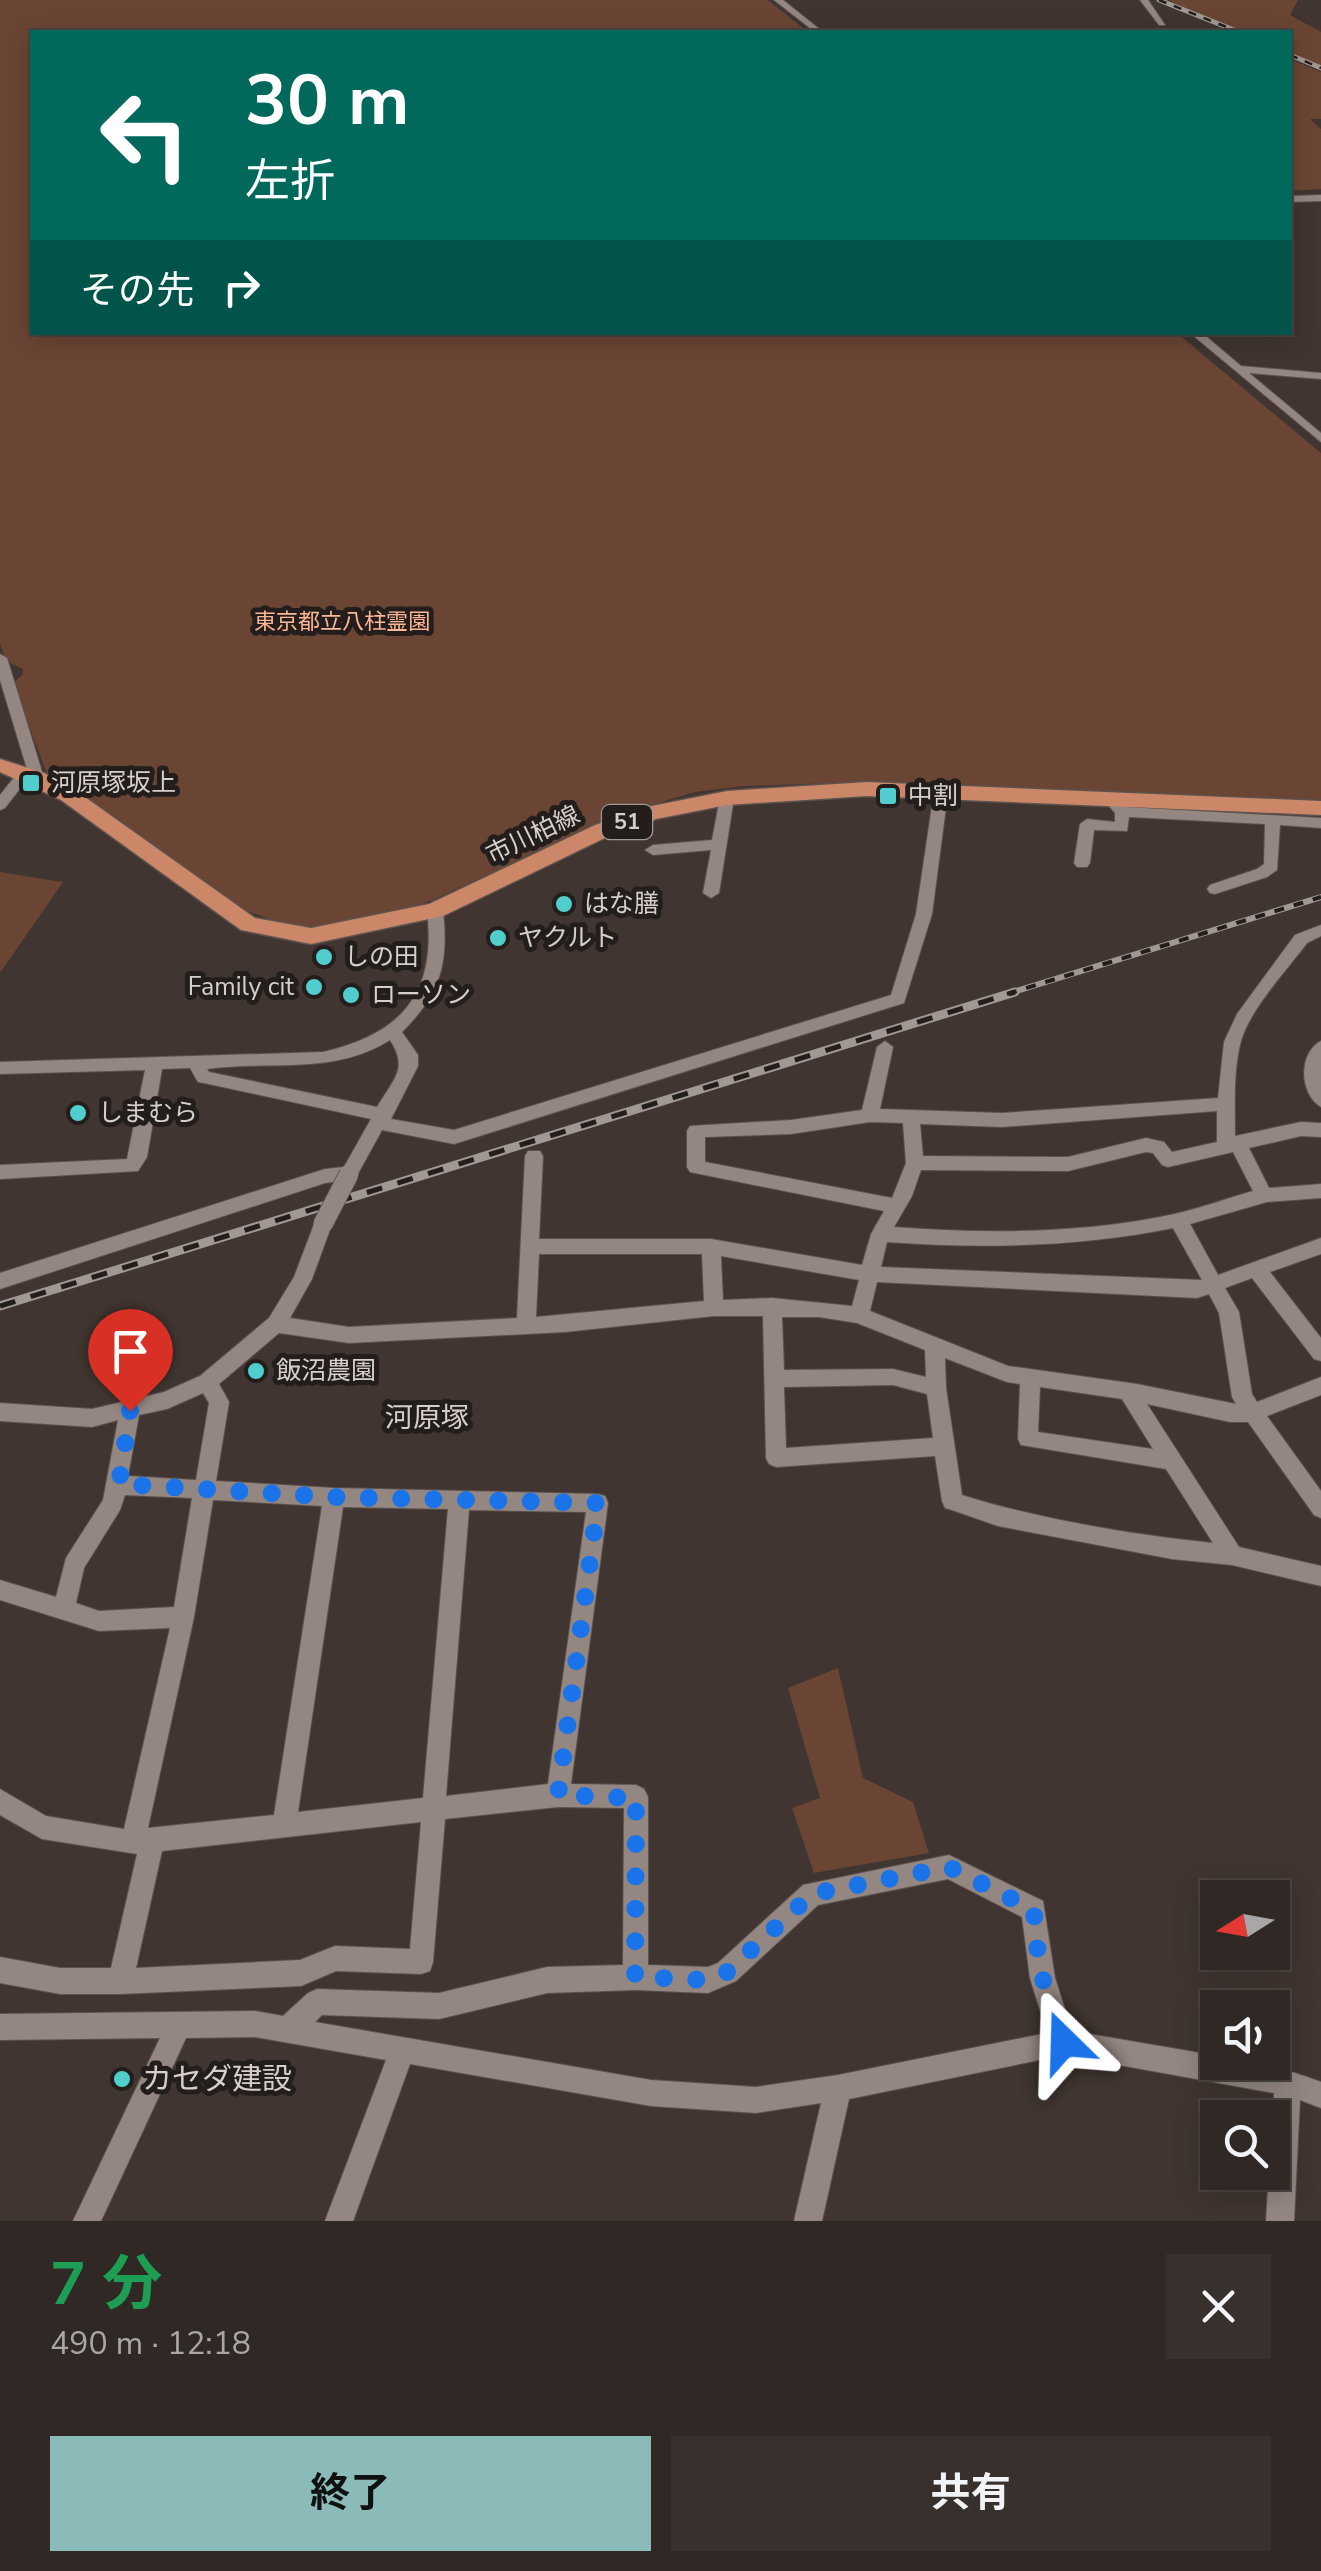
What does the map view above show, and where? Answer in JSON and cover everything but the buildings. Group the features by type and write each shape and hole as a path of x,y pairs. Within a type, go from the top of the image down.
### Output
{"main road":[{"name":"市川柏線","path":"0,765 68,795 249,924 311,936 435,911 604,830 652,813 727,798 828,790 941,792 1116,806 1321,808"}],"street":[{"path":"778,0 816,30"},
{"path":"1143,0 1162,23"},
{"path":"1292,199 1321,198"},
{"path":"1198,335 1321,440"},
{"path":"1240,369 1321,376"},
{"path":"0,658 31,776 0,805"},
{"path":"200,1060 198,1070 204,1077 454,1138 898,999 924,914 941,792"},
{"path":"710,893 727,798"},
{"path":"1082,863 1087,824 1122,828 1116,806 1321,823"},
{"path":"1215,889 1262,874 1272,866 1273,820"},
{"path":"653,850 719,844"},
{"path":"0,1068 341,1055 393,1032 419,1009 430,991 439,940 435,911"},
{"path":"1264,1194 1232,1144 1226,1104 1232,1042 1243,1018 1301,940 1321,930"},
{"path":"0,1412 92,1418 130,1411 207,1382 276,1324 303,1279 323,1224 409,1066 409,1055 393,1032"},
{"path":"0,1058 318,1049 393,1032"},
{"path":"870,1114 886,1048"},
{"path":"1320,1095 1314,1056 1321,1048"},
{"path":"0,1172 132,1166 138,1157 155,1061"},
{"path":"898,1206 696,1167 696,1131 791,1128 870,1114 912,1119 1002,1120 1226,1104"},
{"path":"859,1316 880,1234 898,1206 914,1164 912,1119"},
{"path":"914,1164 1068,1164 1146,1145 1158,1147 1168,1160 1300,1129 1321,1130"},
{"path":"526,1326 534,1156"},
{"path":"0,1281 326,1176 349,1174"},
{"path":"880,1234 959,1240 1087,1234 1178,1220 1264,1194 1295,1189 1321,1191"},
{"path":"1178,1220 1229,1312 1242,1397 1321,1508"},
{"path":"532,1246 711,1247 868,1274 1197,1290 1321,1246"},
{"path":"711,1247 714,1308"},
{"path":"1257,1270 1321,1353"},
{"path":"276,1324 349,1335 526,1326 772,1306 859,1316 1007,1374 1128,1392 1230,1413 1252,1412 1321,1386"},
{"path":"772,1306 776,1458 944,1446"},
{"path":"935,1345 936,1388 952,1501 998,1516 1172,1549 1232,1554 1321,1576"},
{"path":"774,1379 893,1377 936,1388"},
{"path":"1030,1378 1028,1439 1172,1461"},
{"path":"121,1981 219,1402 207,1382"},
{"path":"1128,1392 1232,1554"},
{"path":"63,1612 74,1565 113,1503 130,1411"},
{"path":"119,1484 334,1497 598,1503 558,1795"},
{"path":"284,1826 334,1497"},
{"path":"0,1970 60,1980 121,1981 301,1973 335,1958 421,1962 459,1500"},
{"path":"0,1590 99,1621 183,1617"},
{"path":"0,1801 42,1827 143,1841 558,1795 636,1798 635,1977"},
{"path":"288,2029 317,2002 439,2006 548,1980 708,1980 727,1972 812,1894 949,1867 1034,1910 1036,1959 1046,2002 1064,2042"},
{"path":"0,2027 255,2024 651,2093 756,2100 838,2088 1064,2042 1288,2082 1321,2095"},
{"path":"87,2221 180,2025"},
{"path":"339,2221 402,2052"},
{"path":"1280,2221 1288,2082"},
{"path":"808,2221 838,2088"}],"green space":[{"name":"東京都立八柱霊園","path":"0,0 768,0 806,30 30,30 30,335 1179,335 1321,453 1321,803 864,782 744,786 695,792 609,818 433,900 393,913 323,926 286,926 238,907 117,818 47,774 13,683 23,669 6,661 0,644"},
{"path":"1169,0 1298,0 1290,15 1321,32 1321,68 1292,57 1292,30 1230,30"},
{"path":"1292,60 1321,72 1321,119 1310,119 1321,129 1321,189 1292,191"},
{"path":"0,872 63,882 0,973"},
{"path":"838,1668 863,1778 913,1802 929,1853 814,1873 792,1808 820,1798 788,1688"}],"railway":[{"path":"1159,0 1234,30"},
{"path":"1292,56 1321,68"},
{"path":"1007,994 1321,897"},
{"path":"0,1306 1015,992"}],"place":[{"name":"河原塚坂上","path":"31,783"},
{"name":"中割","path":"888,796"},
{"name":"はな膳","path":"564,904"},
{"name":"ヤクルト","path":"498,938"},
{"name":"しの田","path":"324,957"},
{"name":"Family cit","path":"314,987"},
{"name":"ローソン","path":"351,995"},
{"name":"しまむら","path":"78,1113"},
{"name":"飯沼農園","path":"256,1371"},
{"name":"カセダ建設","path":"122,2079"}],"district":[{"name":"河原塚","path":"427,1418"}],"route":[{"path":"130,1411 119,1484 334,1497 598,1503 558,1795 636,1798 635,1977 708,1980 727,1972 812,1894 949,1867 1034,1910 1036,1959 1046,2002 1064,2042"}]}
